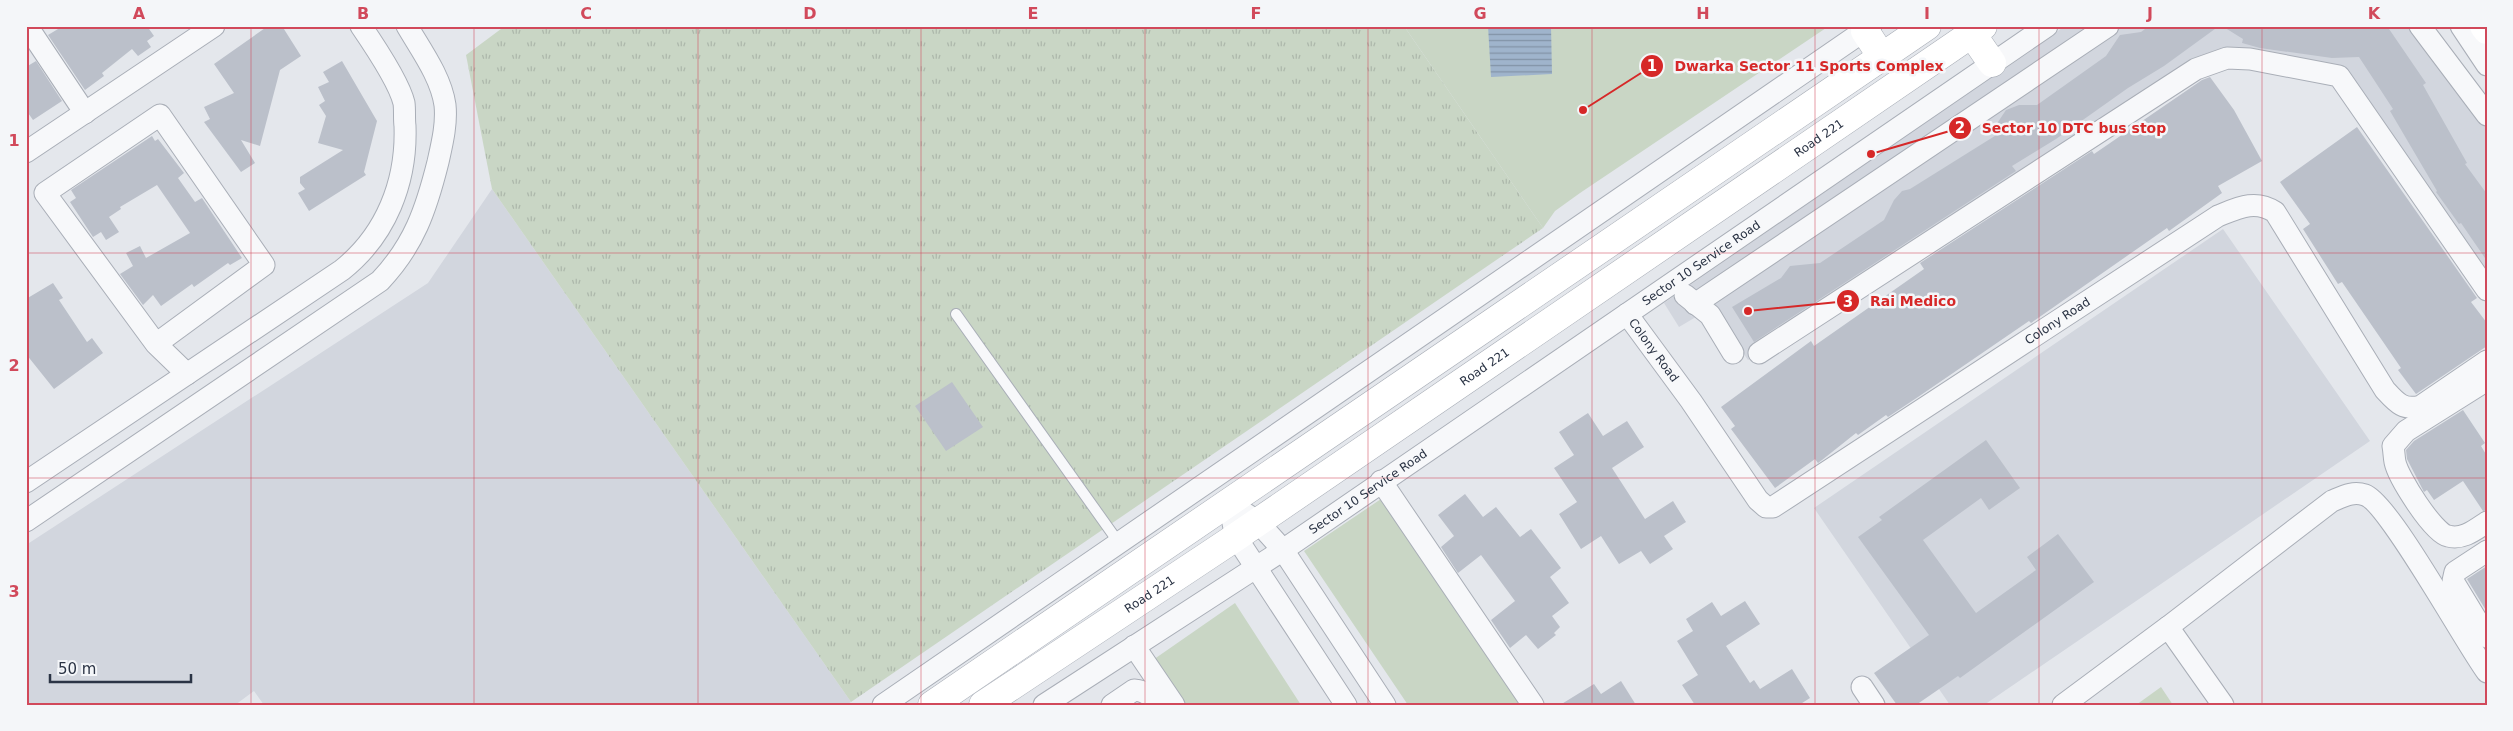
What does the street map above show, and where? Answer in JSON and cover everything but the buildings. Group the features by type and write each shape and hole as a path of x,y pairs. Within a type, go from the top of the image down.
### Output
{"main road":[{"path":"932,705 1927,26"},
{"path":"2484,26 2487,30"},
{"path":"1868,28 1882,57"},
{"path":"1978,30 1992,64"},
{"name":"Road 221","path":"983,705 1246,529 1978,30"}],"street":[{"path":"26,152 84,113 189,33 214,26"},
{"path":"26,482 359,257 384,222 400,186 405,142 404,102 383,60 361,26"},
{"path":"26,521 380,281 399,261 417,229 429,200 444,139 445,105 437,78 407,26"},
{"name":"Sector 10 Service Road","path":"1044,705 1283,550 2047,26"},
{"path":"1695,304 2108,26"},
{"path":"2420,26 2487,115"},
{"path":"2461,26 2487,65"},
{"path":"884,705 1868,28"},
{"path":"35,29 84,113"},
{"path":"1759,353 2196,69 2227,58 2250,59 2338,76 2350,90 2487,290"},
{"path":"156,344 264,265 160,115 45,193 156,344 187,374"},
{"name":"Colony Road","path":"1627,314 1691,401 1758,500 1766,507 1773,507 2218,216 2251,204 2267,206 2275,212 2385,390 2399,406 2411,409 2420,406 2487,361"},
{"path":"1672,283 1710,315 1733,353"},
{"path":"2487,380 2406,431 2394,446 2395,463 2426,518 2441,533 2449,537 2468,535 2487,522"},
{"path":"1381,481 1533,705"},
{"path":"2063,705 2332,501 2350,493 2367,495 2379,506 2429,577 2487,672"},
{"path":"1229,503 1246,529 1256,568 1346,705"},
{"path":"1246,529 1283,550 1385,705"},
{"path":"2487,551 2456,572 2453,581 2487,637"},
{"path":"2168,627 2223,705"},
{"path":"1134,646 1174,705"},
{"path":"1862,687 1874,705"},
{"path":"1112,705 1134,690 1144,691 1150,695 1157,705"}],"lane":[{"path":"956,314 1119,543"}],"shaded area":[{"path":"2065,26 2432,26 2487,107 2487,283 2348,81 2209,53 1748,360 1711,308 1679,327 1664,303"},
{"path":"492,189 851,702 846,705 264,705 254,691 235,705 26,705 26,545 428,283"},
{"path":"2223,229 2370,441 1984,705 1950,705 1814,508"}],"green space":[{"path":"505,26 1404,26 1543,228 851,702 492,189 466,55"},
{"path":"1404,26 1829,26 1580,193 1555,211 1543,228"},
{"path":"1381,499 1521,705 1408,705 1304,551"},
{"path":"1235,603 1301,705 1179,705 1150,662"},
{"path":"2161,687 2173,705 2136,705"}],"water":[{"path":"1488,26 1551,26 1552,74 1491,77"}],"place":[{"name":"Dwarka Sector 11 Sports Complex","path":"1583,110"},
{"name":"Sector 10 DTC bus stop","path":"1871,154"},
{"name":"Rai Medico","path":"1748,311"}]}
